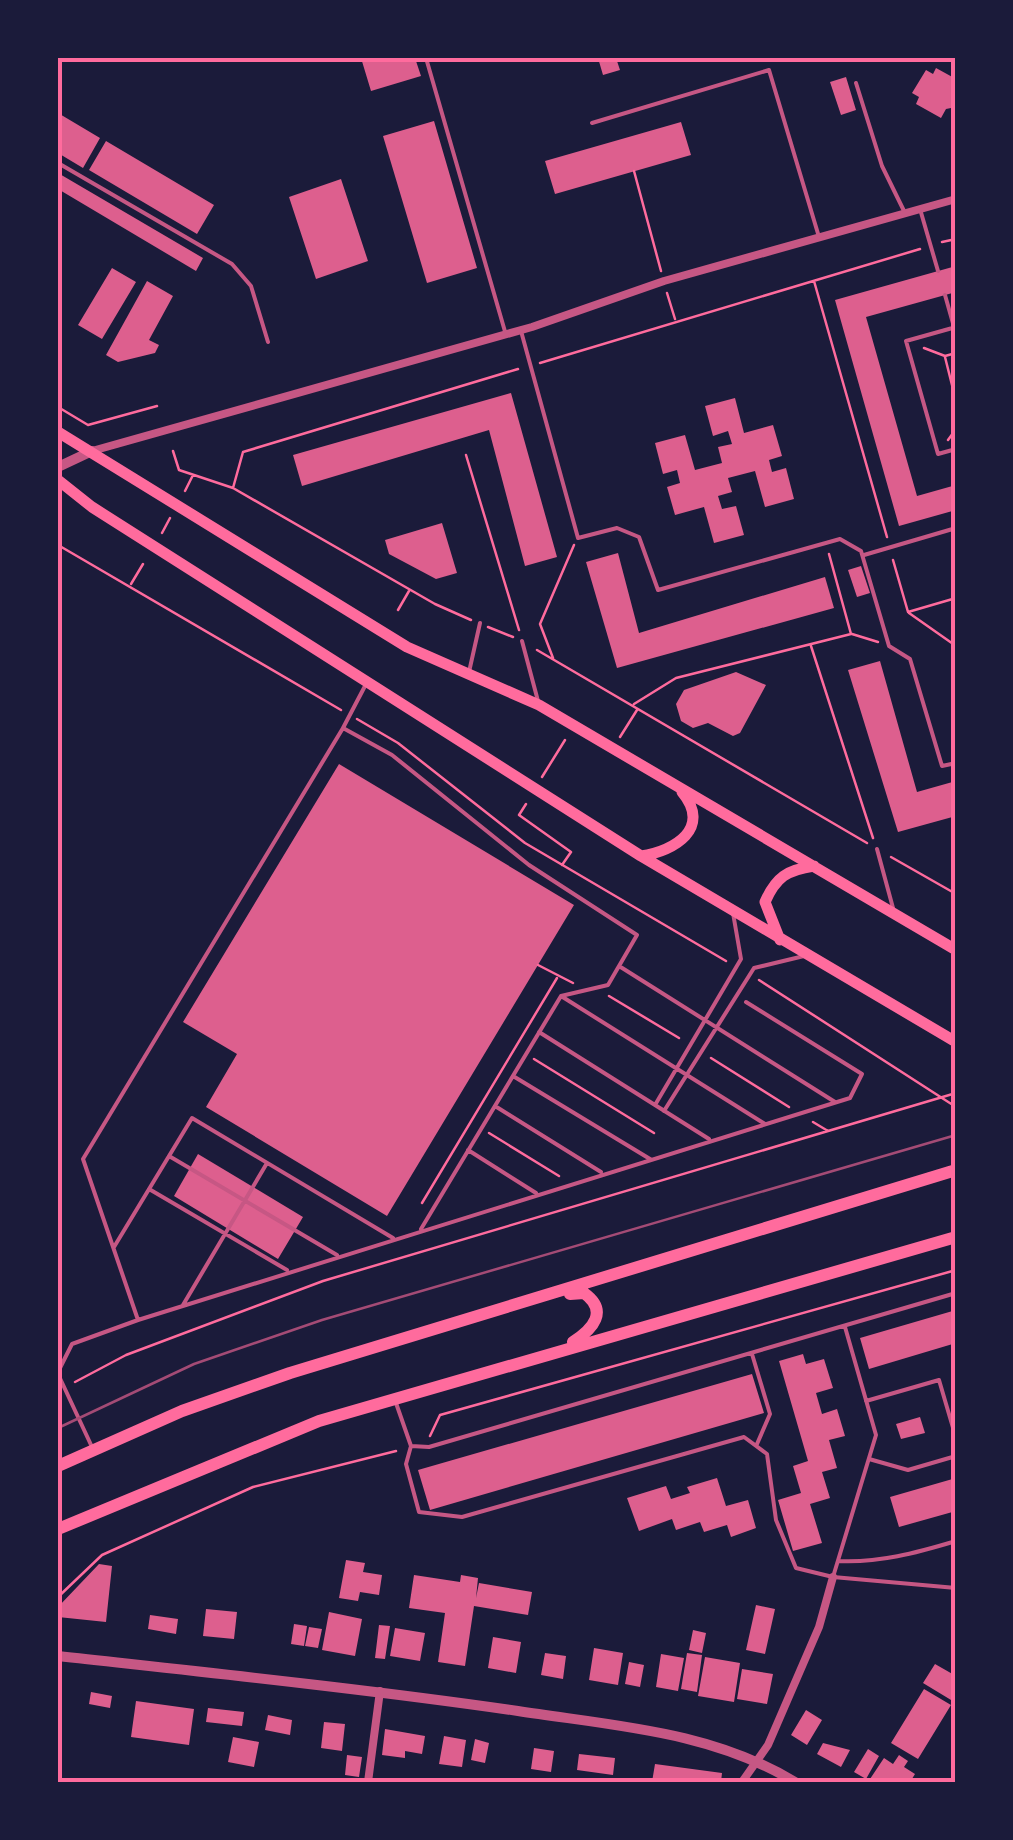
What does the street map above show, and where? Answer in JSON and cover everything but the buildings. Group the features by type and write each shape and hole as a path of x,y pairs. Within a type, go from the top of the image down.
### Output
{"main road":[{"path":"58,432 407,647 539,705 956,950"},
{"path":"58,480 108,517 640,856 956,1042"},
{"path":"640,856 659,853 682,841 693,821 693,804 676,785"},
{"path":"780,940 765,902 774,880 790,870 814,866"},
{"path":"58,1466 93,1448 290,1373 956,1170"},
{"path":"58,1528 239,1451 394,1399 956,1238"},
{"path":"546,1296 584,1293 594,1300 598,1315 593,1328 563,1350"}],"street":[{"path":"58,467 92,451 506,335 664,281 956,199"},
{"path":"742,1782 758,1760 819,1627 833,1577"},
{"path":"58,1656 380,1691 699,1738 758,1760 795,1782"},
{"path":"368,1782 380,1691"}],"lane":[{"path":"426,58 506,335"},
{"path":"592,123 769,70 819,237"},
{"path":"856,82 882,166 905,214"},
{"path":"58,164 232,264 251,286 268,342"},
{"path":"920,209 938,271"},
{"path":"945,295 955,327 906,341 938,454 956,449"},
{"path":"521,330 578,538 617,528 640,537 658,590 840,539 862,556 889,646 910,659 942,766 956,762"},
{"path":"862,556 956,528"},
{"path":"468,674 480,623"},
{"path":"522,642 539,705"},
{"path":"138,1320 83,1159 343,728 368,680"},
{"path":"343,728 392,756 529,864 637,935 608,985 561,996 421,1229"},
{"path":"877,849 894,913"},
{"path":"654,1104 740,958 733,913"},
{"path":"664,1111 754,968 806,956"},
{"path":"619,966 836,1102"},
{"path":"561,996 765,1124"},
{"path":"93,1448 58,1373 72,1344 392,1238 850,1098 862,1074 746,1002"},
{"path":"539,1032 711,1140"},
{"path":"513,1076 651,1159"},
{"path":"494,1106 604,1173"},
{"path":"113,1248 192,1118 392,1238"},
{"path":"468,1150 537,1193"},
{"path":"169,1156 338,1256"},
{"path":"183,1305 267,1163"},
{"path":"149,1189 289,1271"},
{"path":"412,1446 429,1446 956,1293"},
{"path":"833,1577 876,1434 844,1327"},
{"path":"752,1354 770,1414 756,1446"},
{"path":"866,1402 939,1380 956,1438"},
{"path":"394,1399 412,1446 406,1464 419,1512 462,1517 744,1437 767,1454 776,1520 796,1568 833,1577 956,1588"},
{"path":"869,1459 908,1470 956,1456"},
{"path":"838,1560 864,1562 911,1555 956,1541"}],"path":[{"path":"634,171 675,322"},
{"path":"233,488 243,452 956,239"},
{"path":"814,282 908,612 956,646"},
{"path":"906,341 944,356 956,353"},
{"path":"944,356 956,401"},
{"path":"58,406 88,425 157,406"},
{"path":"174,451 179,470 233,488 410,590 554,659 956,894"},
{"path":"466,455 522,642"},
{"path":"184,491 194,476"},
{"path":"159,538 173,512"},
{"path":"554,659 540,624 578,538"},
{"path":"826,543 850,634"},
{"path":"58,545 398,743 525,843 736,967"},
{"path":"129,587 143,564"},
{"path":"398,610 410,590"},
{"path":"908,612 956,598"},
{"path":"632,718 635,707 676,678 850,634 889,646"},
{"path":"811,646 877,849"},
{"path":"541,780 565,740"},
{"path":"526,804 518,815 571,852 562,865"},
{"path":"749,974 956,1107"},
{"path":"422,1203 558,977"},
{"path":"515,1048 654,1133"},
{"path":"72,1384 126,1355 323,1281 956,1093"},
{"path":"470,1122 597,1200"},
{"path":"58,1597 102,1555 254,1487 412,1446 428,1439 440,1416 956,1270"}],"tram line":[{"path":"58,1428 194,1364 322,1320 956,1135"}]}
